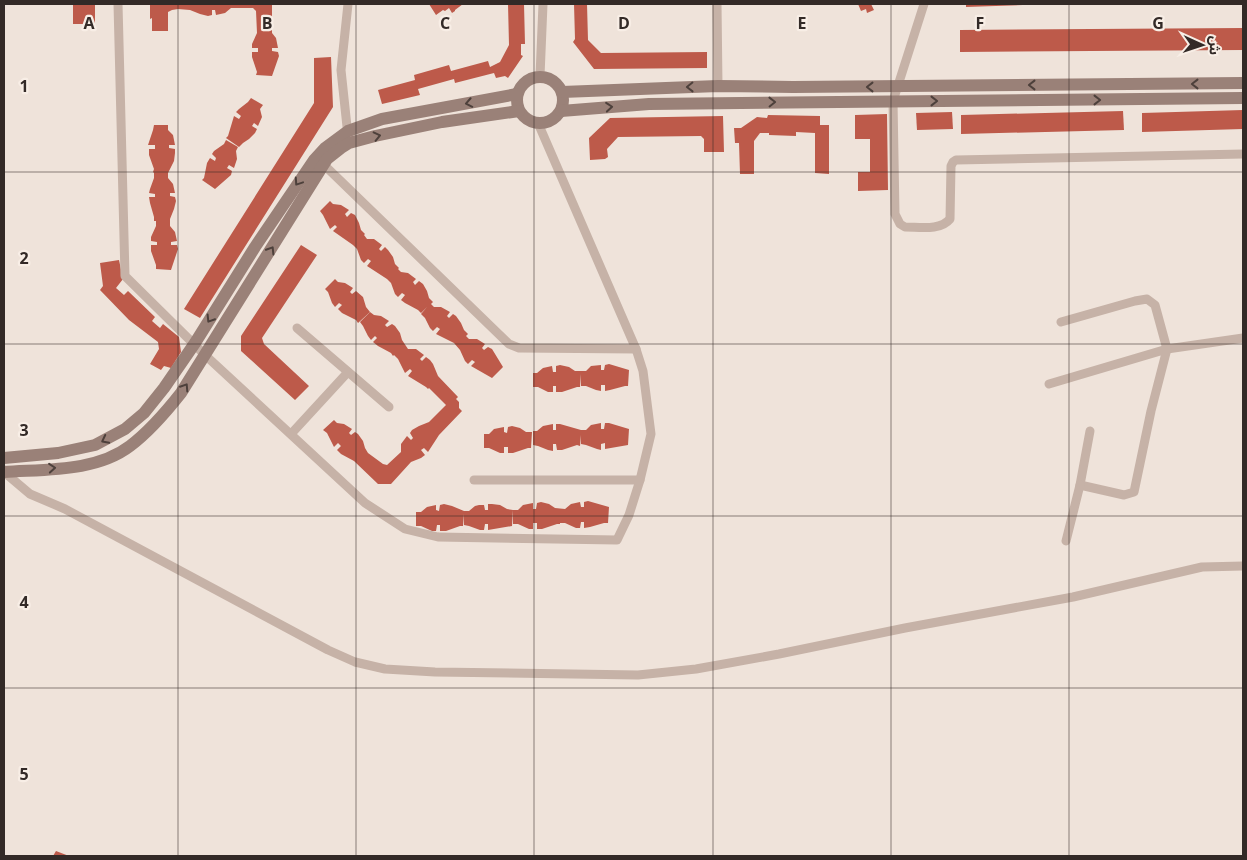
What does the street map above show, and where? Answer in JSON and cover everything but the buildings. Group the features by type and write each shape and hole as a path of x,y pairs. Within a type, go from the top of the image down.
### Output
{"main road":[{"path":"540,76 551,79 562,92 563,105 561,112 551,121 538,123 527,119 519,111 517,94 523,83 528,80 540,76"},
{"path":"562,92 718,86 1243,84"},
{"path":"4,458 58,453 95,445 125,429 144,414 195,343 301,178 320,161 327,159 341,148 348,137 382,119 517,94"},
{"path":"561,112 649,104 1243,98"},
{"path":"348,137 375,136 442,122 519,111"},
{"path":"4,471 82,466 101,461 129,446 156,423 182,393 320,161"}],"street":[{"path":"118,4 125,276 195,343 205,355 365,503 405,529 438,537 617,540 629,515 651,434 643,370 636,349 538,123"},
{"path":"348,4 341,70 348,137"},
{"path":"540,76 543,4"},
{"path":"717,4 718,86"},
{"path":"924,4 893,102 895,214 900,224 905,227 938,227 950,219 951,166 956,160 1243,154"},
{"path":"320,161 509,344 519,348 636,349"},
{"path":"1061,322 1147,299 1154,305 1167,349 1151,411 1134,492 1124,495 1080,485"},
{"path":"297,328 389,407"},
{"path":"1049,384 1167,349 1243,338"},
{"path":"291,434 348,372"},
{"path":"1066,541 1080,485 1090,431"},
{"path":"4,471 30,494 65,509 328,650 355,662 386,669 444,673 610,675 638,675 696,669 1073,597 1202,567 1243,566"},
{"path":"474,480 640,480"}]}
